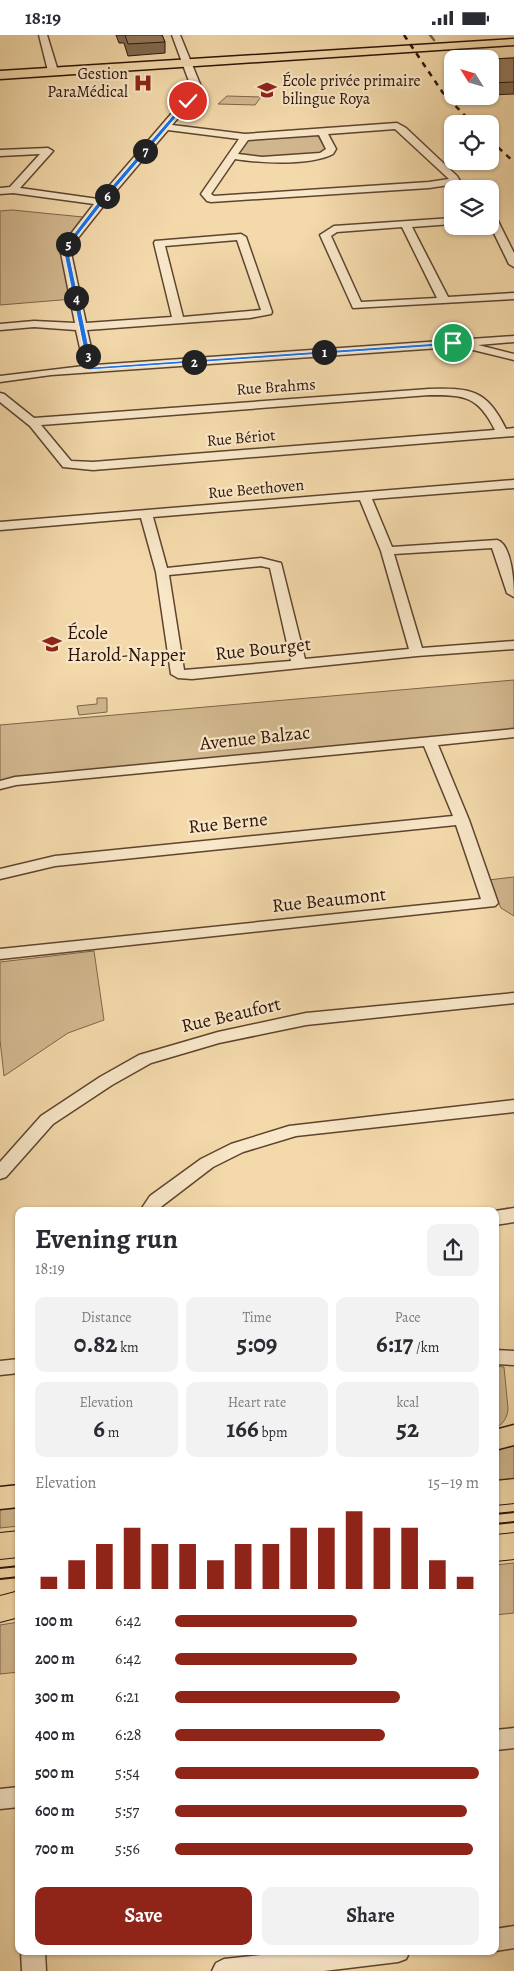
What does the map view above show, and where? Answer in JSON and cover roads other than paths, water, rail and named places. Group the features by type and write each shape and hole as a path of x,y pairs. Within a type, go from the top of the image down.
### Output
{"highway":[{"path":"499,1493 514,1491"},
{"path":"0,1545 15,1543"},
{"path":"499,1548 514,1546"},
{"path":"0,1601 15,1599"},
{"path":"0,1609 15,1605"}],"main road":[{"path":"0,80 514,42"},
{"path":"0,75 514,48"},
{"path":"499,1439 514,1435"},
{"path":"0,1498 15,1496"}],"street":[{"path":"43,35 53,71"},
{"path":"90,369 65,248 101,202 195,92 196,87 176,35"},
{"path":"166,127 245,137 397,126 455,181 429,185 211,199 206,194 245,137"},
{"path":"231,156 262,160 322,156 330,152 331,149 322,131"},
{"path":"0,153 48,151 46,156 12,190"},
{"path":"0,191 12,190 101,202"},
{"path":"444,222 334,229 325,235 357,306 514,296"},
{"path":"405,224 444,301"},
{"path":"499,235 514,264"},
{"path":"0,327 34,324 82,327 178,320 267,312 242,237 159,243 178,320"},
{"path":"0,379 50,372 514,339"},
{"path":"453,343 514,357"},
{"name":"Rue Brahms","path":"33,422 429,391 457,391 471,394 484,400 508,432"},
{"name":"Rue Bériot","path":"0,395 33,422 67,464 93,466 508,432"},
{"name":"Rue Beethoven","path":"0,526 514,484"},
{"path":"365,497 387,551 417,652"},
{"name":"Rue Bourget","path":"146,515 162,572 178,674 192,675 417,652 514,645"},
{"path":"387,551 497,544 514,593"},
{"path":"162,572 261,562 276,566 299,664"},
{"name":"Avenue Balzac","path":"0,785 15,781 514,733"},
{"name":"Rue Beaumont","path":"0,954 490,903 462,820 429,741"},
{"name":"Rue Berne","path":"0,874 55,861 462,820"},
{"name":"Rue Beaufort","path":"0,1173 47,1121 106,1081 145,1059 218,1038 306,1019 514,998"},
{"path":"151,1207 156,1201 207,1163 237,1148 295,1130 514,1106"},
{"path":"499,1217 514,1215"},
{"path":"499,1357 514,1358"},
{"path":"0,1369 15,1367"},
{"path":"499,1740 514,1738"},
{"path":"0,1799 15,1797"},
{"path":"499,1939 514,1937"},
{"path":"33,1955 34,1971"},
{"path":"224,1971 363,1955"}],"waterway":[{"path":"430,35 434,40"}],"tram line":[{"path":"499,1514 514,1512"},
{"path":"499,1524 514,1522"},
{"path":"0,1568 15,1566"},
{"path":"0,1579 15,1577"}],"railway":[{"path":"404,35 443,93 464,115"},
{"path":"499,148 514,162"}],"place":[{"name":"Gestion ParaMédical","path":"143,83"},
{"name":"École privée primaire bilingue Roya","path":"267,90"},
{"name":"École Harold-Napper","path":"52,644"}]}
